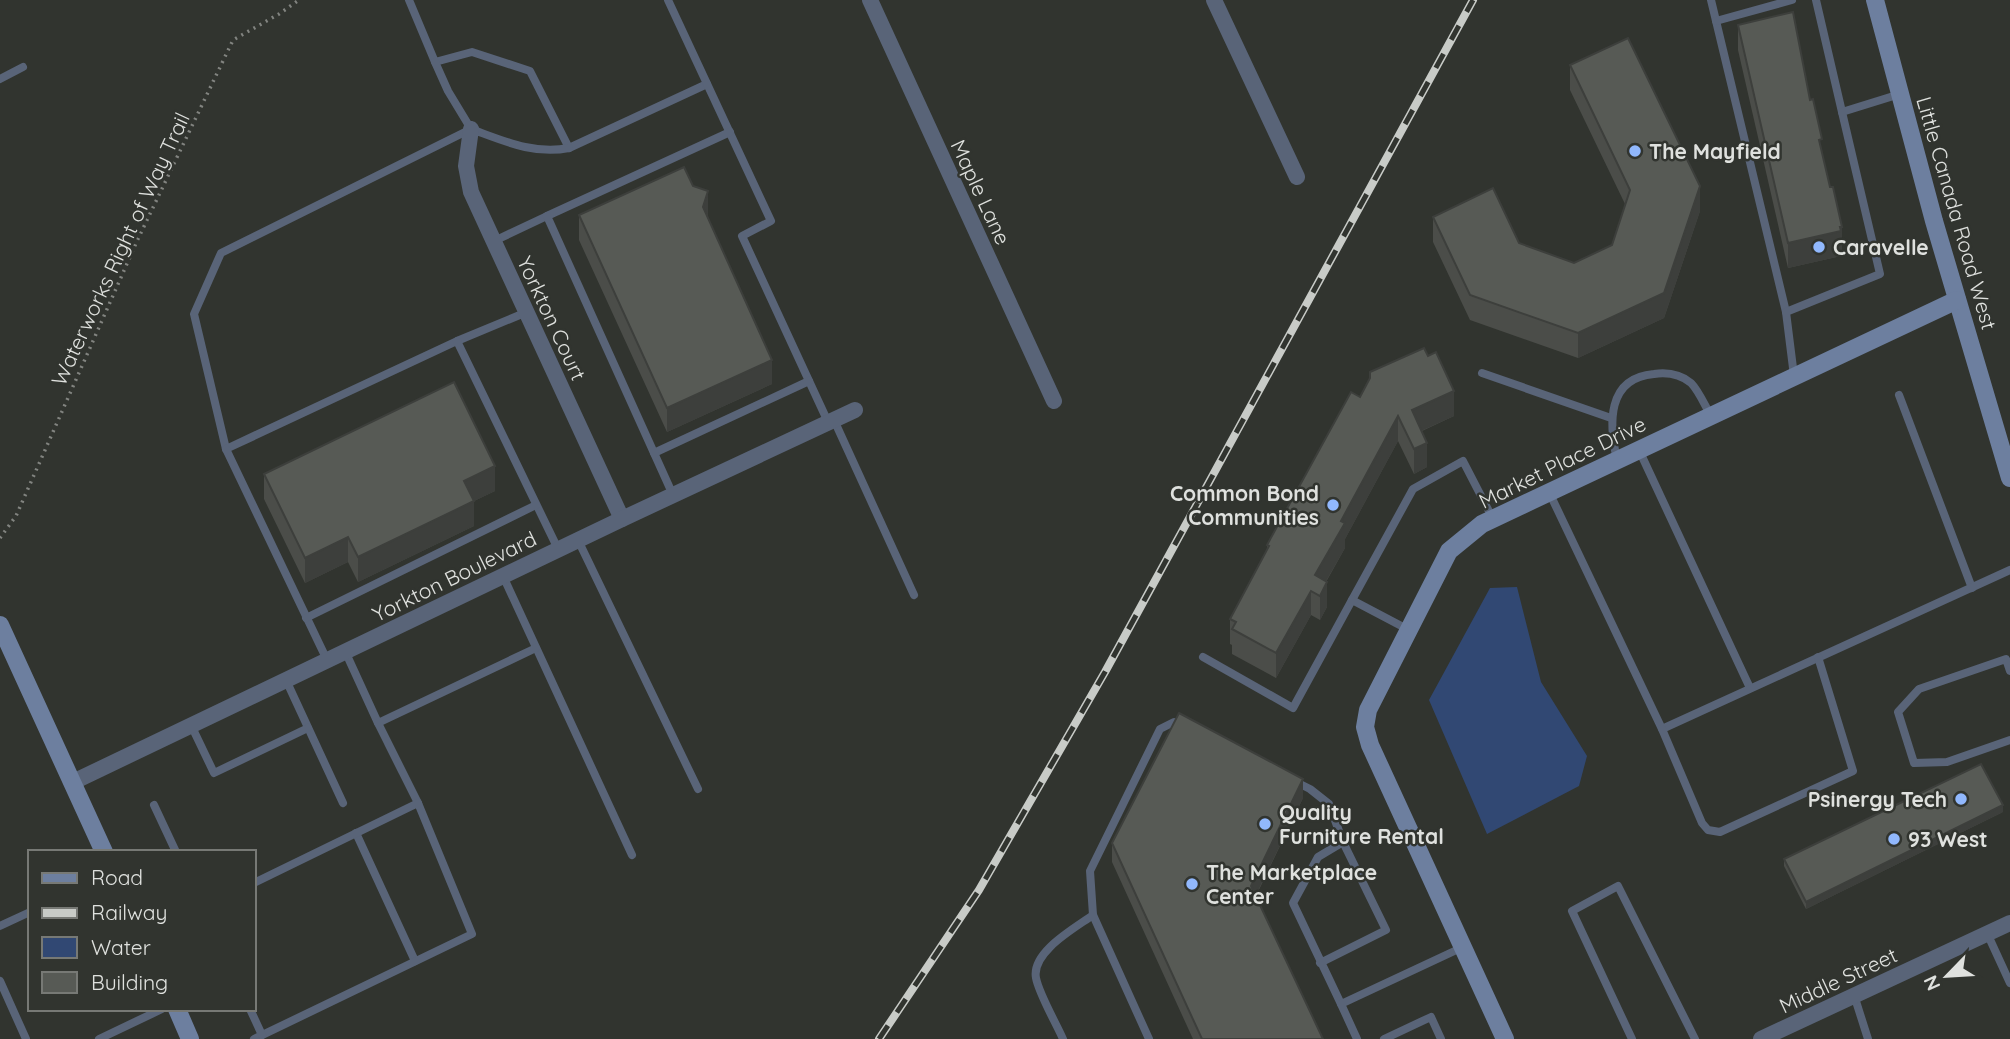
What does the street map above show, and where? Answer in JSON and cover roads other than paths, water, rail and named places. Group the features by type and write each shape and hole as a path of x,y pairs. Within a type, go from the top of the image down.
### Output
{"street":[{"name":"Maple Lane","path":"870,0 1054,401"},
{"path":"1214,0 1297,177"},
{"name":"Little Canada Road West","path":"1874,0 1957,300 2010,478"},
{"name":"Yorkton Court","path":"471,130 466,166 471,192 622,519"},
{"name":"Market Place Drive","path":"1505,1039 1367,737 1365,727 1368,710 1449,551 1482,524 1957,300"},
{"name":"Yorkton Boulevard","path":"73,782 855,410"},
{"path":"0,625 103,850"},
{"name":"Middle Street","path":"1760,1039 2010,923"},
{"path":"178,1011 190,1039"}],"lane":[{"path":"409,0 448,91 471,130 534,150 552,152 569,148 707,84"},
{"path":"668,0 771,221 743,236 809,381 831,421 914,595"},
{"path":"1711,0 1786,312 1795,376"},
{"path":"1716,21 1791,0"},
{"path":"1786,312 1880,274 1816,0"},
{"path":"435,62 472,52 530,71 569,148"},
{"path":"0,79 23,67"},
{"path":"1842,112 1900,94"},
{"path":"327,660 226,449 194,314 221,253 471,130"},
{"path":"494,242 730,132"},
{"path":"547,216 673,495"},
{"path":"226,449 457,341 527,312"},
{"path":"457,341 558,550"},
{"path":"1482,373 1611,418"},
{"path":"1617,460 1611,418 1616,398 1634,379 1652,374 1679,375 1693,384 1711,416"},
{"path":"654,453 809,381"},
{"path":"1899,395 1972,588"},
{"path":"1639,450 1750,688"},
{"path":"1203,657 1293,708 1413,489 1463,461 1493,519"},
{"path":"1549,492 1707,830 1720,832 1853,771 1818,657"},
{"path":"306,618 536,505"},
{"path":"578,540 698,789"},
{"path":"1662,729 2010,570"},
{"path":"503,576 632,855"},
{"path":"1352,600 1409,630"},
{"path":"378,723 536,648"},
{"path":"251,1011 258,1037 472,933 418,803 345,652"},
{"path":"2010,671 2006,659 1919,689 1898,712 1914,763 1947,762 2010,740"},
{"path":"286,680 343,803"},
{"path":"1149,1039 1093,915 1090,871 1160,729 1174,722 1186,728"},
{"path":"191,725 214,773 308,727"},
{"path":"1285,777 1310,789 1329,804 1343,842 1386,930 1320,963"},
{"path":"256,882 418,803"},
{"path":"154,805 175,850"},
{"path":"356,833 415,961"},
{"path":"1343,842 1318,858 1293,903 1357,1039"},
{"path":"1632,1039 1572,911 1618,886 1695,1039"},
{"path":"0,926 28,913"},
{"path":"1063,1039 1035,977 1036,963 1046,950 1093,915"},
{"path":"1987,933 2010,981"},
{"path":"1340,1004 1463,947"},
{"path":"0,981 26,1039"},
{"path":"1854,995 1868,1039"},
{"path":"99,1039 158,1011"},
{"path":"1384,1039 1431,1017 1441,1039"}],"water":[{"path":"1517,587 1541,682 1587,756 1579,786 1487,834 1429,700 1490,588"}],"railway":[{"path":"879,1039 979,890 1105,672 1473,0"}],"place":[{"name":"The Mayfield","path":"1635,151"},
{"name":"Caravelle","path":"1819,247"},
{"name":"Common Bond Communities","path":"1333,505"},
{"name":"Psinergy Tech","path":"1961,799"},
{"name":"Quality Furniture Rental","path":"1265,824"},
{"name":"93 West","path":"1894,839"},
{"name":"The Marketplace Center","path":"1192,884"}]}
